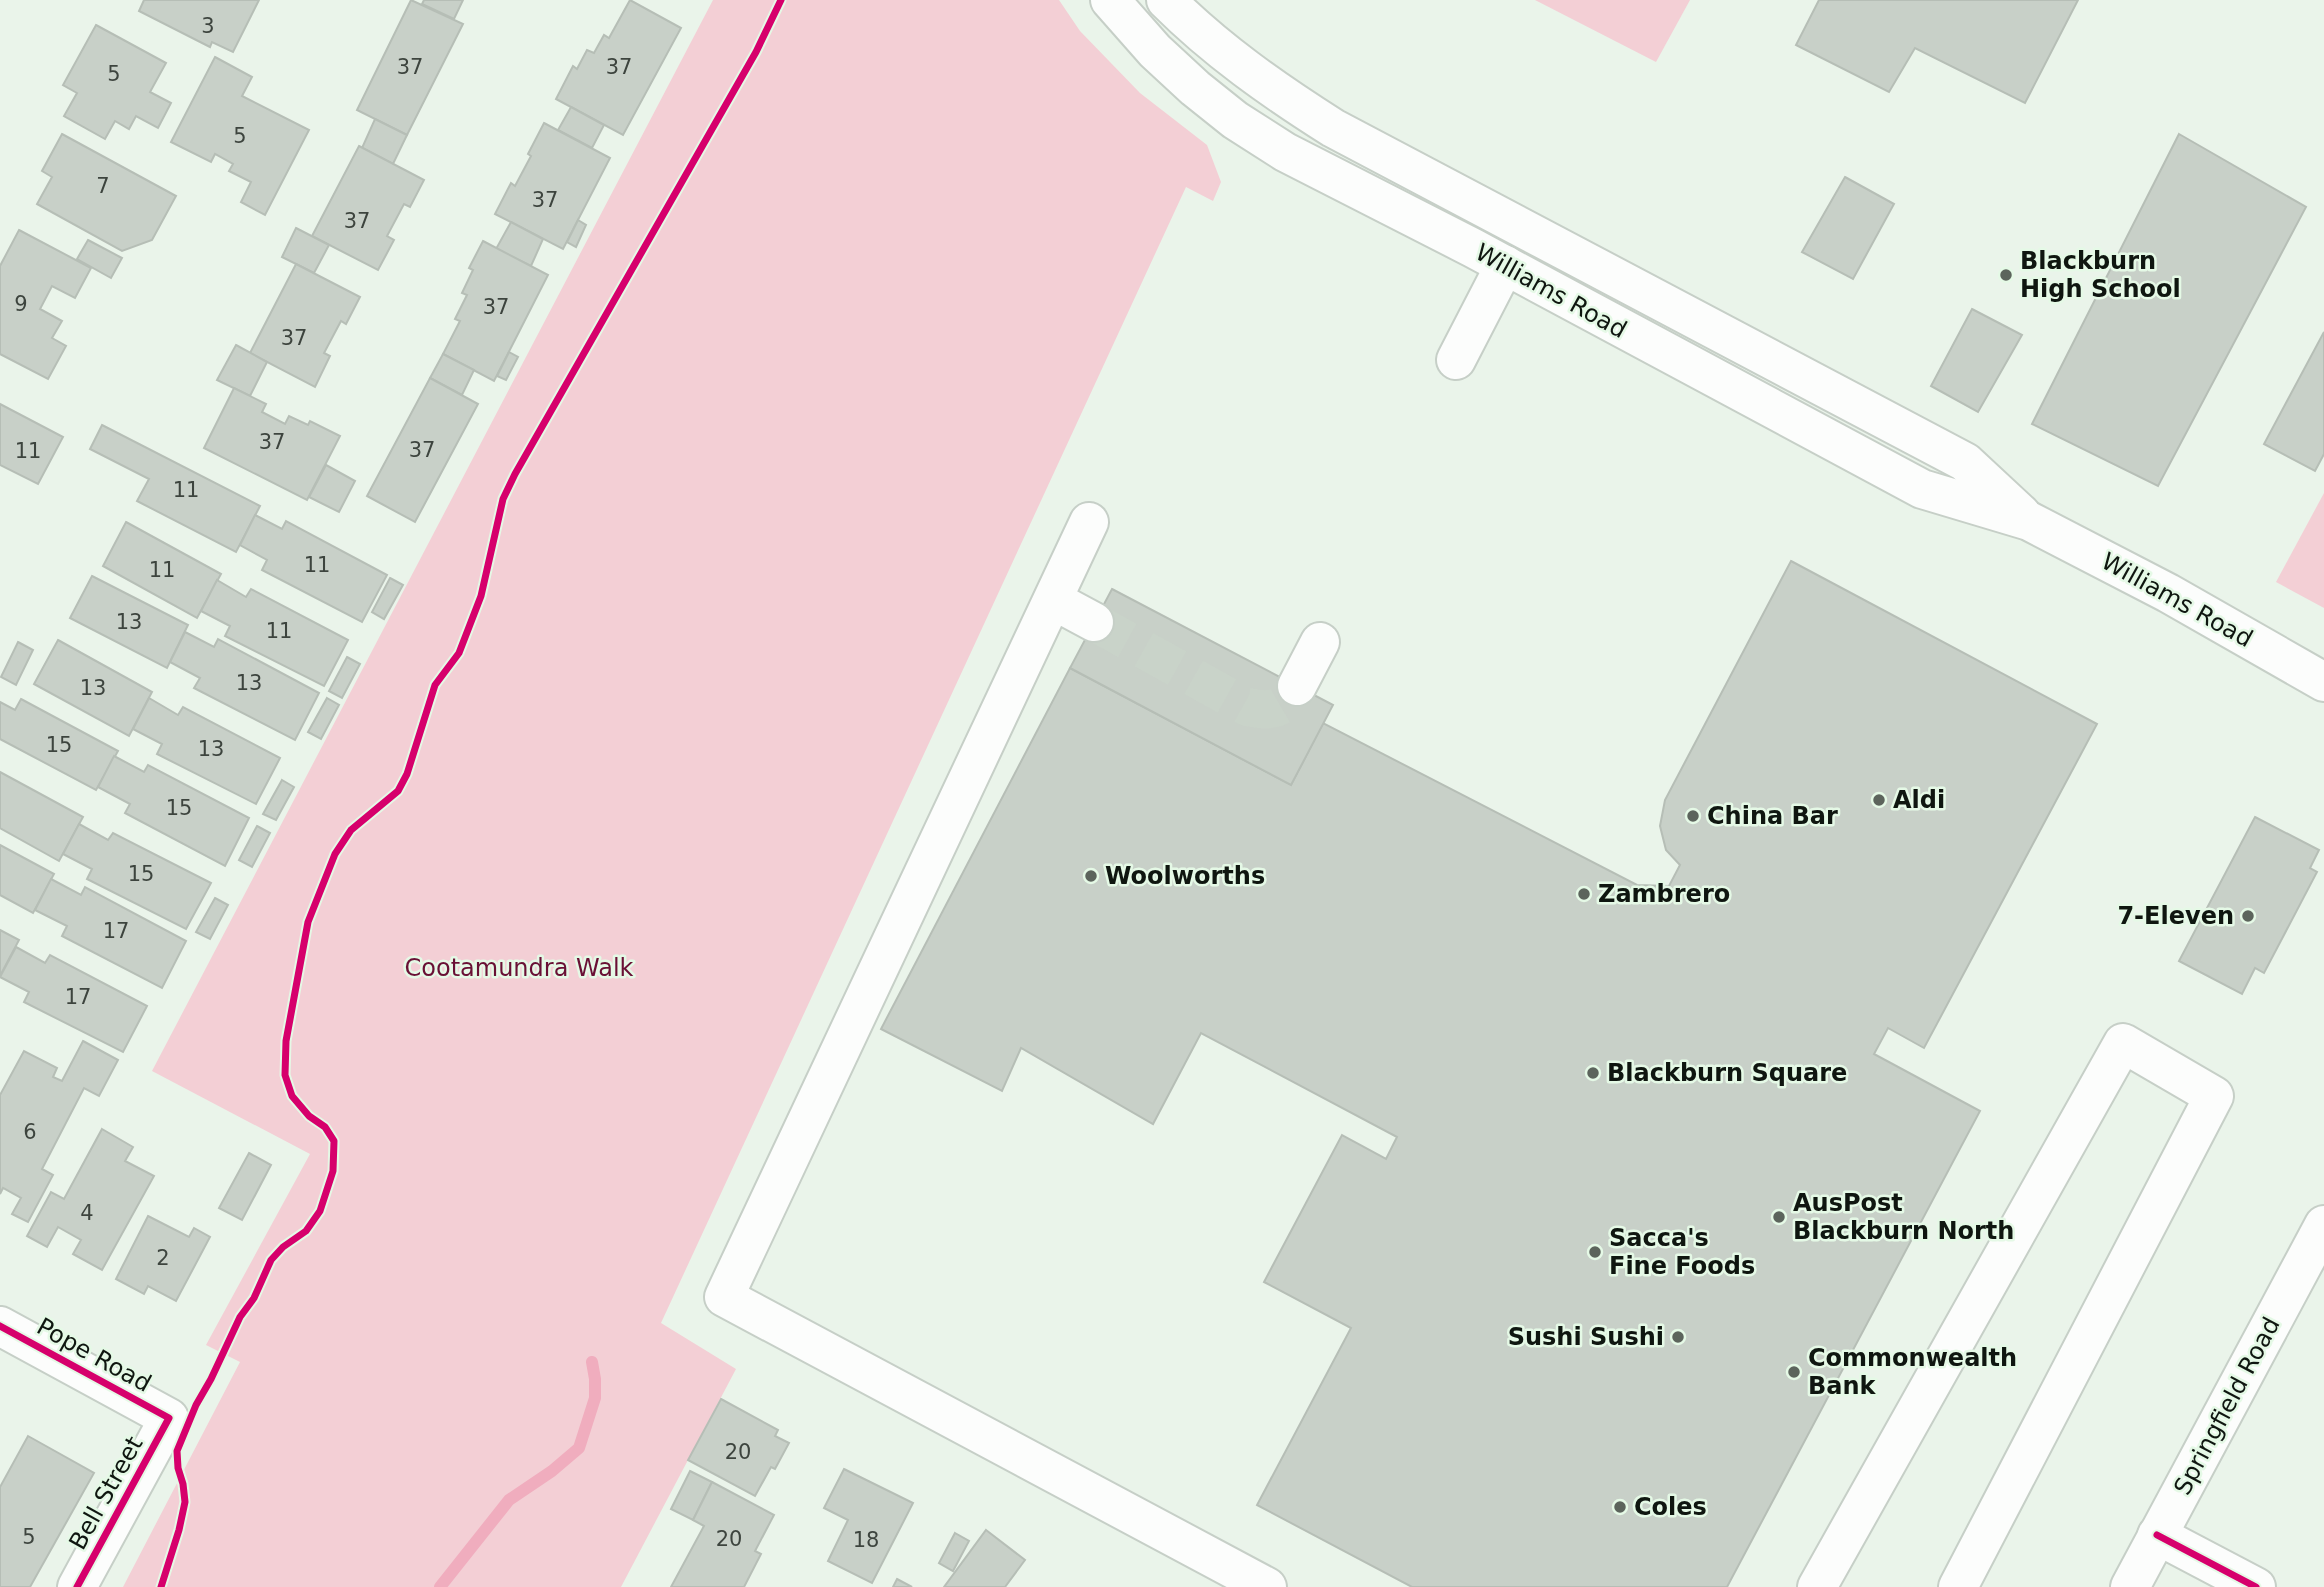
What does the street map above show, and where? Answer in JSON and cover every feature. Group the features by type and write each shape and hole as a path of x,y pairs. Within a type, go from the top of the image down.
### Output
{"main road":[{"name":"Williams Road","path":"1110,0 1155,51 1195,88 1235,120 1285,152 1505,265 1922,489 2029,521 2168,593 2324,682"},
{"name":"Williams Road","path":"1166,0 1194,28 1240,66 1298,107 1965,462 2029,521"},
{"path":"1456,360 1505,265 1570,253"},
{"path":"1680,360 1700,320"},
{"path":"1830,439 1851,401"},
{"path":"1089,522 724,1297 1267,1587"},
{"path":"1053,600 1094,622"},
{"path":"1297,686 1321,642"},
{"path":"1818,1587 2123,1043 2214,1096 1958,1587"},
{"name":"Springfield Road","path":"2130,1587 2324,1224"},
{"name":"Pope Road","path":"0,1326 169,1418"},
{"name":"Bell Street","path":"77,1587 169,1418"},
{"path":"2157,1535 2256,1587"}],"green space":[{"name":"Cootamundra Walk","path":"713,0 1059,0 1080,31 1140,93 1207,145 1221,182 1213,201 1186,187 661,1323 736,1369 621,1587 123,1587 240,1362 206,1345 310,1154 152,1071"},
{"path":"1535,0 1690,0 1656,62"},
{"path":"2324,493 2324,608 2276,582"}],"building":[{"path":"144,0 259,0 233,52 212,42 210,47 139,11"},
{"path":"411,0 463,24 407,135 357,110"},
{"path":"424,0 463,0 454,19 422,4"},
{"path":"630,0 681,28 623,135 556,99 573,66 577,69 587,50 594,53 604,35 609,38"},
{"path":"1819,0 2078,0 2025,103 1915,48 1889,92 1796,45"},
{"path":"96,25 166,63 150,92 171,103 158,128 136,116 129,129 115,121 105,139 64,116 77,93 63,85"},
{"path":"215,57 252,77 242,96 309,130 265,215 241,202 251,182 229,171 233,164 215,154 211,162 171,142"},
{"path":"571,107 604,125 592,148 558,130"},
{"path":"375,119 407,135 393,164 362,148"},
{"path":"544,123 610,158 563,249 495,214 511,183 515,186"},
{"path":"62,134 176,196 152,240 122,251 37,204 52,177 42,171"},
{"path":"2179,134 2306,207 2158,486 2032,424"},
{"path":"359,146 424,180 410,207 404,204 387,236 394,240 378,270 312,236"},
{"path":"1845,177 1894,204 1853,279 1802,252"},
{"path":"578,220 586,225 576,247 567,242"},
{"path":"511,222 543,239 531,266 496,249"},
{"path":"296,228 329,245 314,273 282,257"},
{"path":"19,230 91,268 75,298 52,286 40,309 62,321 52,338 66,346 48,379 0,354 0,266"},
{"path":"88,240 122,258 111,278 77,259"},
{"path":"483,241 548,275 494,381 443,354 460,321 455,319 467,295 462,293 473,270 469,268"},
{"path":"296,264 360,297 346,324 341,321 324,353 330,356 315,387 250,353"},
{"path":"1972,309 2022,335 1978,412 1931,386"},
{"path":"2324,332 2324,454 2315,471 2264,444"},
{"path":"236,345 267,362 250,396 217,380"},
{"path":"509,352 518,357 506,380 497,376"},
{"path":"443,354 474,370 462,395 430,378"},
{"path":"430,378 478,404 415,522 367,496"},
{"path":"234,388 266,404 262,412 285,424 289,416 308,425 310,421 340,436 307,500 204,448"},
{"path":"0,404 63,437 38,484 0,465"},
{"path":"102,425 260,506 236,552 137,501 149,479 90,449"},
{"path":"326,465 355,481 339,512 309,497"},
{"path":"255,515 282,529 286,521 387,575 362,622 262,570 267,560 240,545"},
{"path":"126,522 221,574 197,618 103,566"},
{"name":"Blackburn Square","path":"1791,561 2097,724 1924,1048 1888,1028 1874,1054 1980,1111 1727,1587 1412,1587 1257,1505 1351,1328 1264,1282 1342,1135 1386,1159 1397,1137 1201,1033 1153,1124 1021,1048 1002,1091 881,1029 1070,668 1291,785 1323,723 1637,885 1669,886 1680,865 1666,850 1660,826 1665,800"},
{"path":"92,576 188,625 167,668 70,618"},
{"path":"390,578 403,585 384,619 372,612"},
{"path":"217,580 246,597 251,589 348,640 324,686 225,636 230,626 201,611"},
{"path":"1112,589 1333,705 1291,785 1070,668"},
{"path":"185,632 214,647 218,639 319,693 295,740 194,688 200,678 170,662"},
{"path":"58,640 152,692 129,736 34,684"},
{"path":"18,642 33,650 16,685 1,677"},
{"path":"347,657 360,664 342,698 329,691"},
{"path":"149,698 178,715 183,707 280,758 256,804 157,754 162,744 133,729"},
{"path":"327,698 339,705 321,739 308,732"},
{"path":"21,699 118,751 96,790 0,739 0,702 15,710"},
{"path":"114,756 144,772 148,765 249,818 225,866 125,813 130,804 98,787"},
{"path":"0,772 83,817 59,861 0,828"},
{"path":"282,780 294,787 276,820 263,814"},
{"name":"7-Eleven","path":"2255,817 2319,850 2310,868 2317,872 2264,973 2255,968 2242,994 2179,961"},
{"path":"79,824 108,840 113,833 211,883 186,929 87,879 92,869 63,854"},
{"path":"257,826 270,833 252,867 239,860"},
{"path":"0,845 54,874 33,913 0,895"},
{"path":"51,879 81,895 85,887 186,941 162,988 62,936 67,926 35,910"},
{"path":"215,898 228,905 210,939 196,932"},
{"path":"0,930 19,940 0,976"},
{"path":"16,947 45,963 50,955 147,1006 123,1052 24,1002 29,992 0,977"},
{"path":"83,1041 118,1060 99,1096 84,1088 42,1169 53,1175 28,1222 12,1214 21,1198 3,1188 0,1194 0,1095 24,1051 57,1068 53,1077 62,1081"},
{"path":"102,1129 133,1147 125,1161 154,1176 102,1270 73,1254 81,1240 58,1227 47,1247 27,1236 51,1192 64,1199"},
{"path":"249,1153 271,1165 242,1220 219,1208"},
{"path":"148,1216 189,1237 194,1228 210,1237 176,1301 148,1286 144,1294 116,1279"},
{"path":"721,1399 778,1430 775,1436 789,1443 775,1469 771,1467 755,1496 688,1460"},
{"path":"28,1436 94,1473 30,1587 0,1587 0,1487"},
{"path":"844,1469 913,1503 872,1583 828,1561 848,1520 824,1508"},
{"path":"690,1471 712,1482 693,1520 671,1509"},
{"path":"712,1482 774,1515 755,1551 761,1554 744,1587 671,1587 704,1526 693,1520"},
{"path":"986,1530 1025,1560 1005,1587 944,1587"},
{"path":"955,1533 969,1541 953,1571 939,1563"},
{"path":"897,1579 912,1587 893,1587"}],"waterway":[{"path":"440,1587 509,1500 552,1471 579,1448 595,1398 592,1362"}],"tunnel":[{"path":"1094,622 1247,707 1271,709 1282,705 1297,686"}],"cycle path":[{"path":"161,1587 185,1502 177,1451 196,1405 240,1317 254,1298 271,1260 283,1247 306,1231 320,1211 333,1171 334,1141 325,1127 309,1116 292,1096 285,1075 286,1041 308,922 335,854 351,830 398,791 407,774 435,685 459,653 481,596 503,499 515,474 756,52 781,0"},
{"path":"0,1326 169,1418 77,1587"},
{"path":"2157,1535 2256,1587"}],"place":[{"name":"Blackburn High School","path":"2006,275"},
{"name":"Aldi","path":"1879,800"},
{"name":"China Bar","path":"1693,816"},
{"name":"Woolworths","path":"1091,876"},
{"name":"Zambrero","path":"1584,894"},
{"name":"7-Eleven","path":"2248,916"},
{"name":"Blackburn Square","path":"1593,1073"},
{"name":"AusPost Blackburn North","path":"1779,1217"},
{"name":"Sacca's Fine Foods","path":"1595,1252"},
{"name":"Sushi Sushi","path":"1678,1337"},
{"name":"Commonwealth Bank","path":"1794,1372"},
{"name":"Coles","path":"1620,1507"}]}
